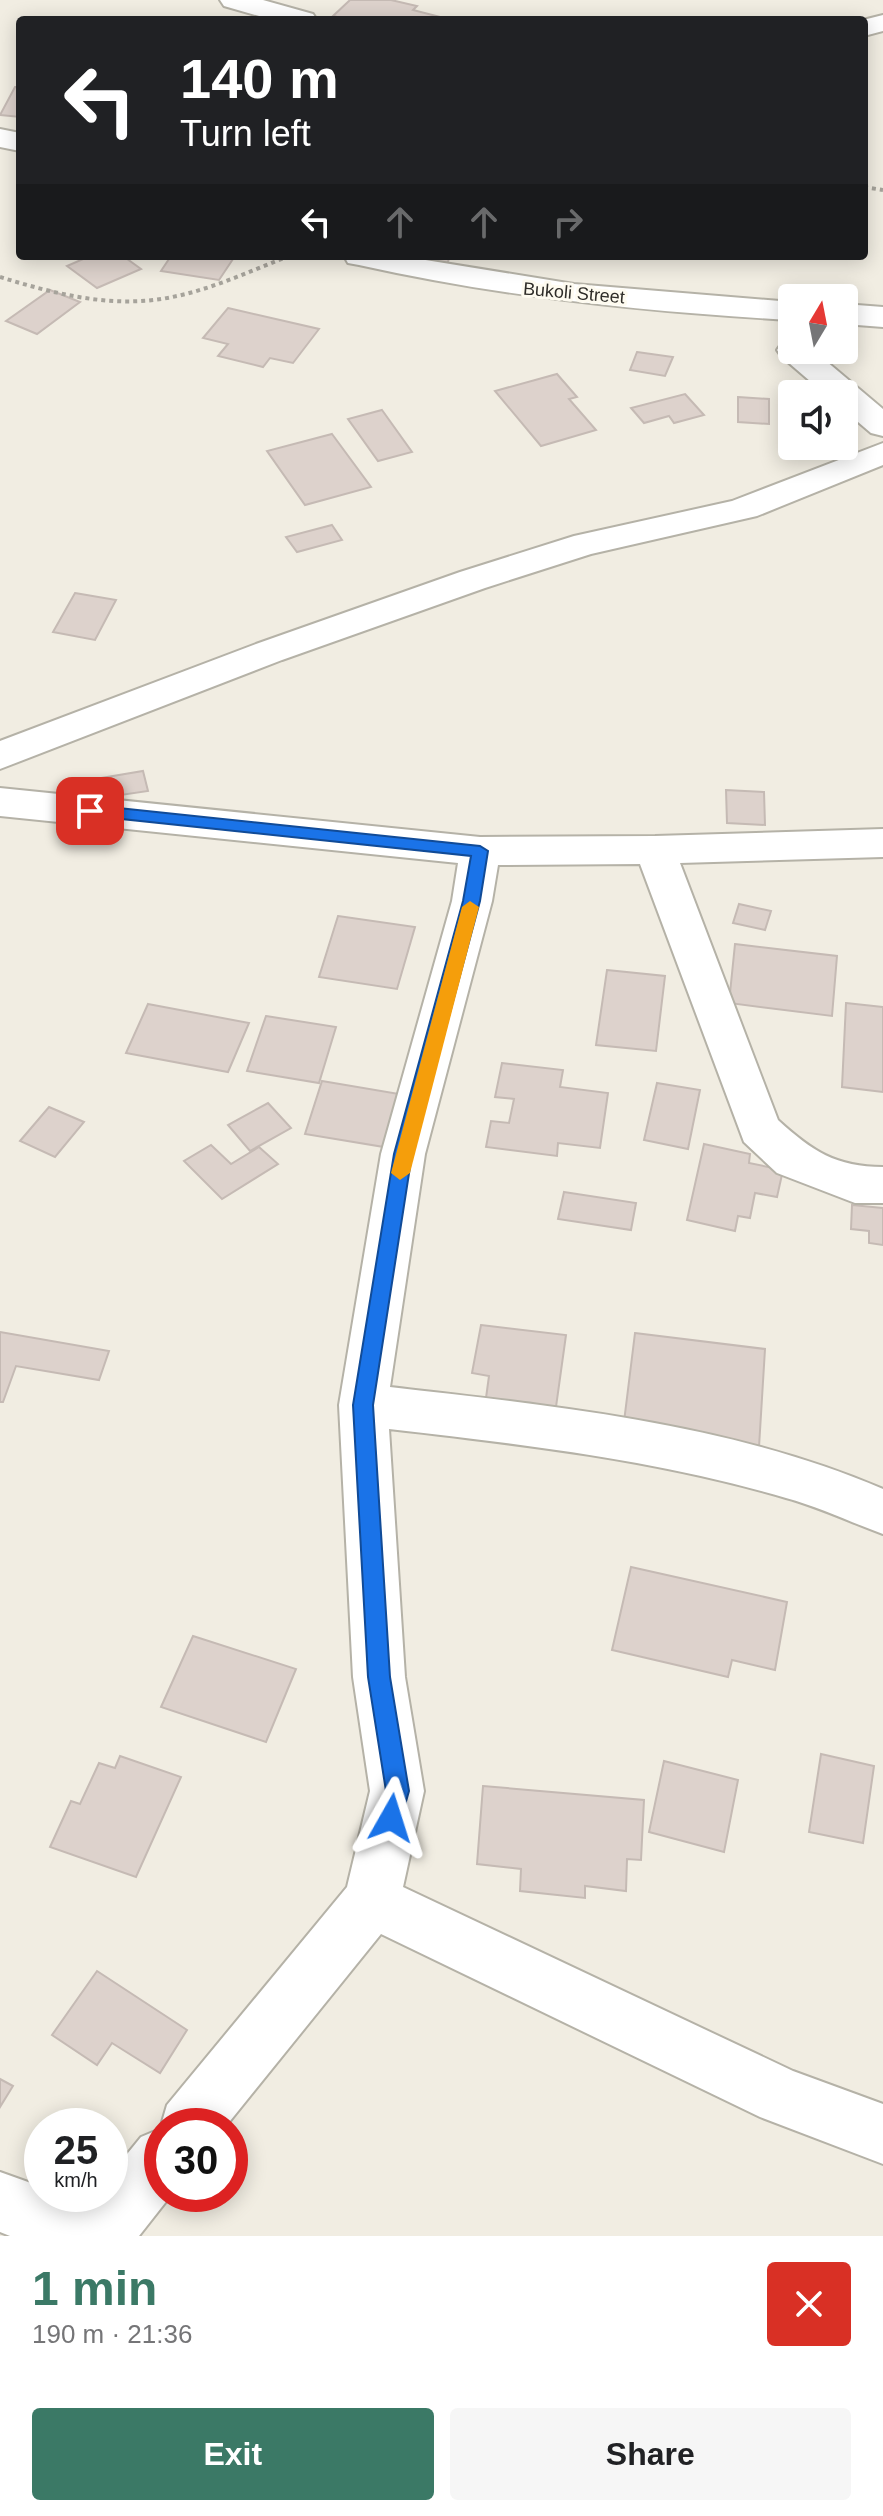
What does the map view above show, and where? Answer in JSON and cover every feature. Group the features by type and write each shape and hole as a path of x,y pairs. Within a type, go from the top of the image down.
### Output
{"street":[{"path":"232,16 249,2 291,16"},
{"name":"Bukoli Street","path":"376,260 520,288 778,310"},
{"path":"520,288 527,260"},
{"path":"744,309 778,338"},
{"path":"858,315 883,317"},
{"path":"809,364 883,426"},
{"path":"0,756 182,683 420,598 545,556 727,513 815,482 883,453"},
{"path":"0,802 480,851 655,850 883,843"},
{"path":"655,850 760,1130 793,1161 855,1185 883,1185"},
{"path":"203,2108 372,1901 397,1791 379,1677 363,1405 403,1154 472,901 480,851"},
{"path":"363,1405 517,1423 726,1458 856,1499 883,1512"},
{"path":"372,1901 781,2096 883,2134"},
{"path":"0,2202 97,2236 144,2180"}],"path":[{"path":"0,277 34,287 117,301 156,300 278,260"}],"building":[{"path":"350,0 391,0 417,6 413,10 436,16 333,16"},
{"path":"15,87 16,87 16,117 0,115"},
{"path":"81,260 129,260 141,269 97,288 67,266"},
{"path":"168,260 232,260 219,280 161,271"},
{"path":"406,260 448,260 447,264"},
{"path":"50,290 80,302 37,334 6,321"},
{"path":"228,308 319,329 293,363 270,358 263,367 218,356 228,344 203,338"},
{"path":"637,352 673,357 665,376 630,370"},
{"path":"557,374 577,397 569,399 596,430 541,446 495,391"},
{"path":"685,394 704,415 674,423 669,416 644,423 631,408"},
{"path":"738,397 769,399 769,424 738,422"},
{"path":"382,410 412,452 378,461 348,419"},
{"path":"332,434 371,487 305,505 267,451"},
{"path":"332,525 342,540 297,552 286,537"},
{"path":"75,593 116,600 95,640 53,632"},
{"path":"143,771 148,791 94,799 89,780"},
{"path":"726,790 764,792 765,825 727,823"},
{"path":"739,904 771,911 765,930 733,923"},
{"path":"338,916 415,927 397,989 319,977"},
{"path":"735,944 837,956 832,1016 729,1003"},
{"path":"607,970 665,976 656,1051 596,1045"},
{"path":"846,1003 883,1007 883,1092 842,1087"},
{"path":"148,1004 249,1023 228,1072 126,1053"},
{"path":"266,1016 336,1027 319,1083 247,1071"},
{"path":"502,1063 563,1070 560,1087 608,1093 600,1148 558,1143 557,1156 486,1147 491,1121 509,1123 514,1099 495,1097"},
{"path":"322,1081 399,1094 384,1147 305,1134"},
{"path":"657,1083 700,1090 688,1149 644,1140"},
{"path":"268,1103 291,1128 250,1151 228,1125"},
{"path":"49,1107 84,1122 55,1157 20,1141"},
{"path":"704,1144 750,1154 749,1163 783,1170 777,1197 755,1193 750,1218 738,1216 735,1231 687,1220"},
{"path":"211,1145 231,1164 259,1147 278,1164 222,1199 184,1161"},
{"path":"564,1192 636,1203 631,1230 558,1219"},
{"path":"852,1205 883,1208 883,1245 869,1243 869,1231 851,1229"},
{"path":"481,1325 566,1335 556,1407 486,1398 489,1376 472,1373"},
{"path":"0,1332 109,1351 99,1380 16,1366 3,1402 0,1402"},
{"path":"635,1333 765,1349 759,1447 623,1430"},
{"path":"631,1567 787,1602 775,1670 732,1660 728,1677 612,1650"},
{"path":"193,1636 296,1669 266,1742 161,1707"},
{"path":"821,1754 874,1766 863,1843 809,1832"},
{"path":"120,1756 181,1777 136,1877 50,1847 71,1801 80,1804 99,1763 115,1768"},
{"path":"664,1761 738,1780 724,1852 649,1832"},
{"path":"483,1786 644,1800 641,1860 627,1859 626,1891 585,1886 585,1898 520,1891 521,1869 477,1864"},
{"path":"97,1971 187,2030 160,2073 112,2043 97,2065 52,2035"},
{"path":"0,2079 13,2086 0,2107"}],"slow traffic":[{"path":"400,1173 470,907"}],"route":[{"path":"90,811 480,851 472,901 403,1154 363,1405 379,1677 397,1791 391,1818"}]}
